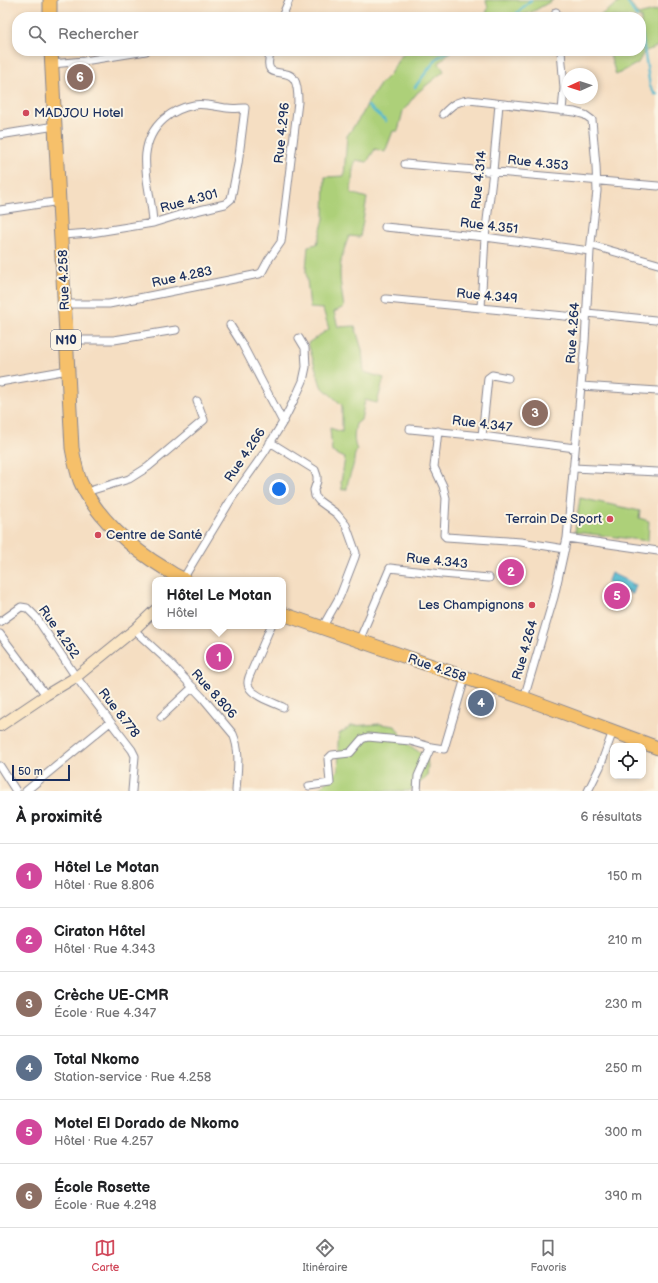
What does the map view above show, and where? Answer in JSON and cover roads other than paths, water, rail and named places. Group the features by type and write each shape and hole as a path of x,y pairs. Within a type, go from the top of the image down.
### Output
{"highway":[{"path":"50,0 50,12"},
{"name":"Rue 4.258","path":"51,56 62,235 64,304 72,448 76,466 86,492 96,507 122,538 158,565 178,577"},
{"path":"158,565 167,577"},
{"name":"Rue 4.258","path":"286,615 524,698 658,748"}],"street":[{"path":"284,12 288,0"},
{"path":"52,64 115,56"},
{"name":"Rue 4.296","path":"269,56 268,66 274,72 290,76 294,79 298,102 282,235"},
{"path":"561,56 564,88 562,111"},
{"name":"Rue 4.264","path":"443,114 453,104 459,101 469,100 580,113 592,120 597,181 596,205 590,248 581,386 567,538 554,597 524,698"},
{"name":"Rue 4.301","path":"62,235 91,233 153,223 225,204 231,199 238,164 245,108 229,109 207,104 193,105 177,110 152,133 145,159 145,168 153,212 153,223"},
{"name":"Rue 4.314","path":"481,308 485,237 499,104"},
{"path":"0,135 55,126"},
{"name":"Rue 4.353","path":"405,164 658,186"},
{"path":"0,210 60,201"},
{"name":"Rue 4.351","path":"384,227 590,248 658,264"},
{"name":"Rue 4.283","path":"64,304 109,304 259,274 262,272 279,245 282,235"},
{"name":"Rue 4.349","path":"386,299 481,308 655,320"},
{"path":"230,325 242,344 283,422"},
{"path":"66,340 114,340 176,330"},
{"name":"Rue 4.266","path":"185,577 232,498 283,422 303,381 306,367 305,348 299,338"},
{"path":"0,382 68,370"},
{"path":"482,436 488,378 492,375 508,378"},
{"path":"581,386 658,391"},
{"path":"86,492 129,479 148,467 176,445 204,420 197,401"},
{"name":"Rue 4.347","path":"410,429 482,436 575,448"},
{"path":"438,431 434,467 443,486 446,498 444,535 446,537 521,542 565,550"},
{"path":"270,442 315,470 317,476 314,490 316,496 319,501 337,514 346,525 355,549 355,557 340,596 322,628"},
{"path":"573,468 658,472"},
{"path":"567,538 658,551"},
{"name":"Rue 4.343","path":"359,641 390,568 489,578"},
{"name":"Rue 4.252","path":"0,622 21,608 27,608 48,634 76,677"},
{"path":"0,726 76,677 134,630 152,613"},
{"path":"270,629 249,677 248,684 252,692 283,708"},
{"name":"Rue 8.806","path":"134,630 169,662 203,698 233,734 236,740 238,754 236,791"},
{"path":"0,634 46,695"},
{"name":"Rue 8.778","path":"76,677 135,756 132,791"},
{"path":"309,786 330,783 328,759 332,755 350,753 362,739 368,737 410,741 431,748 444,749 465,678"},
{"path":"161,717 193,688"},
{"path":"26,791 110,722"},
{"path":"588,791 600,768 613,731"},
{"path":"417,791 418,776 431,748"},
{"path":"0,766 16,791"}],"water":[{"path":"611,573 632,583 631,586 634,584 636,585 633,594 630,594 629,590 627,593 607,583"}],"waterway":[{"path":"518,12 531,0"},
{"path":"626,0 634,12"},
{"path":"415,87 437,58 440,56"},
{"path":"645,56 650,86 655,94 658,94"},
{"path":"368,106 386,121"}],"place":[{"name":"École Rosette","path":"80,77"},
{"name":"MADJOU Hotel","path":"26,113"},
{"name":"Crèche UE-CMR","path":"535,413"},
{"name":"Terrain De Sport","path":"610,519"},
{"name":"Centre de Santé","path":"98,535"},
{"name":"Ciraton Hôtel","path":"511,572"},
{"name":"Motel El Dorado de Nkomo","path":"617,596"},
{"name":"Les Champignons","path":"532,605"},
{"name":"Hôtel Le Motan","path":"219,657"},
{"name":"Total Nkomo","path":"481,703"}]}
